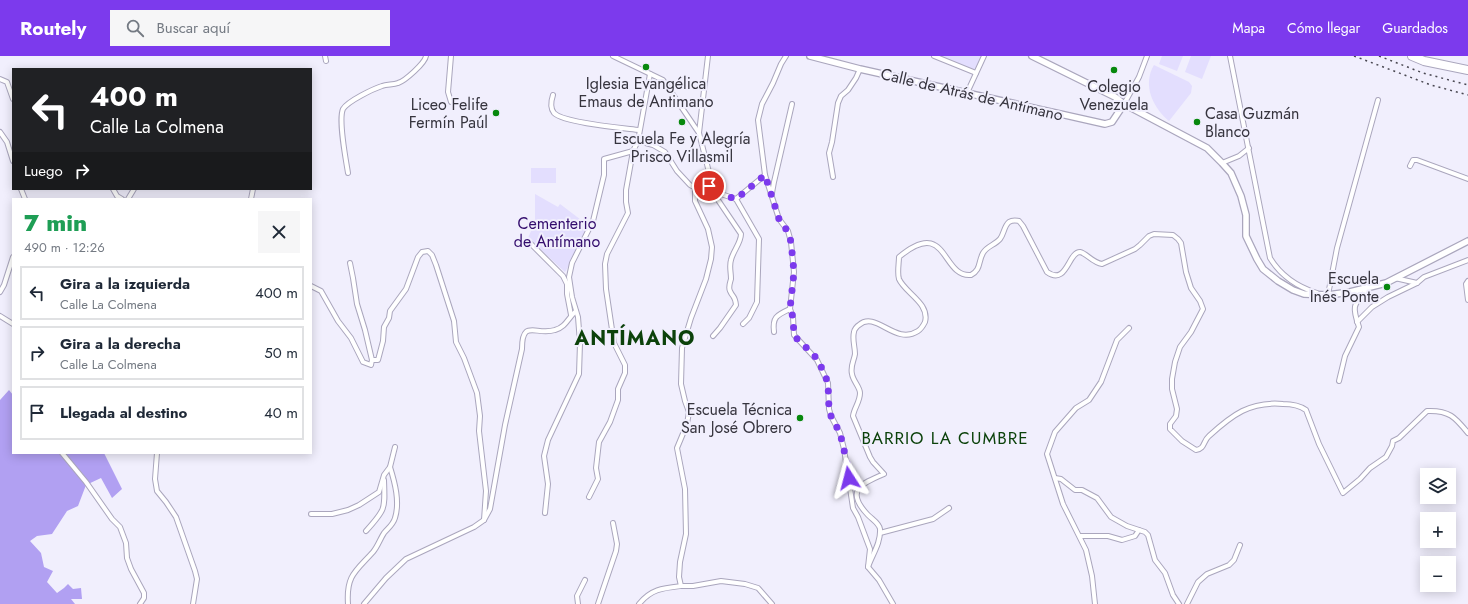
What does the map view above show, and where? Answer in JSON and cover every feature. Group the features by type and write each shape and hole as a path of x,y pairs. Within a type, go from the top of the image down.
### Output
{"highway":[{"path":"1412,56 1468,70"}],"street":[{"path":"325,56 326,61"},
{"path":"348,173 342,131 342,110 347,104 367,93 382,86 399,83 416,69 426,56"},
{"path":"451,56 448,92 451,102"},
{"path":"613,56 663,80 699,133 711,180 709,186 699,190 690,185 678,172 665,152 653,145 638,141"},
{"path":"699,133 708,56"},
{"path":"786,56 780,64 773,84 760,111 759,126 765,175 779,219 788,232 791,242 794,272 790,309 793,317 794,336 818,360 828,383 829,409 840,433 844,449 853,508 870,549 868,567 879,580 893,604"},
{"name":"Calle de Atrás de Antímano","path":"810,56 1105,124 1112,122 1124,104"},
{"path":"934,56 976,73"},
{"path":"967,93 984,56"},
{"path":"1032,56 1115,97 1124,104 1207,148 1231,173 1241,196 1246,215 1246,236 1252,251 1263,269 1278,281 1293,290 1304,294 1328,295 1386,283 1468,242"},
{"path":"1124,104 1139,77 1147,56"},
{"path":"1230,56 1270,258 1285,276 1306,290 1320,294"},
{"path":"833,177 829,153 838,103 841,96 848,90 856,78 860,68"},
{"path":"589,497 598,479 596,468 599,442 610,422 618,400 618,389 625,373 625,365 614,343 606,289 605,264 607,254 628,213 626,190 633,151 638,141 650,74"},
{"path":"0,79 7,82 12,96"},
{"path":"553,95 551,102 552,108 556,114 574,121 639,130"},
{"path":"1328,295 1337,248 1378,100"},
{"path":"772,197 792,104"},
{"path":"0,132 7,142 12,158"},
{"path":"1222,163 1239,156 1249,148"},
{"path":"545,513 548,484 544,456 548,440 579,374 580,343 578,317 569,277 571,268 593,221 604,175 604,159 633,151"},
{"path":"1410,166 1414,160 1417,160 1468,179"},
{"path":"736,199 765,175"},
{"path":"709,186 715,191 736,199 759,239 757,302 749,318 743,324"},
{"path":"681,586 679,577 680,562 686,534 685,489 677,448 687,424 689,412 684,401 681,384 682,348 691,318 706,279 711,259 712,247 708,229 695,202 695,187"},
{"path":"114,190 117,196 120,198"},
{"path":"713,336 736,305 735,297 730,291 729,285 731,280 730,264 732,255 741,238 741,234 718,200 715,191"},
{"path":"868,567 876,551 880,533 878,524 857,502 856,494 859,487 873,478 884,474 870,457 853,416 860,396 860,390 855,382 851,369 855,353 854,332 858,325 869,321 877,323 898,334 907,335 915,333 921,329 926,316 918,301 899,279 899,258 908,250 921,245 934,245 939,248 950,264 960,273 971,275 977,271 982,254 987,248 1001,238 1007,225 1010,221 1014,220 1019,221 1023,226 1047,272 1056,275 1064,271 1075,254 1079,252 1097,264 1102,264 1135,248 1149,236 1154,234 1173,235 1181,243 1188,279 1191,288 1200,301 1203,309 1192,332 1180,346 1175,362 1172,389 1178,409 1176,416 1170,424 1170,428 1182,441 1196,450 1200,450 1204,446 1206,438 1229,418 1243,410 1258,405 1276,403 1294,404 1306,410 1319,444 1343,493 1350,489 1370,468 1386,457 1393,441 1399,438 1427,411 1440,411 1451,415 1459,422 1468,434"},
{"path":"528,242 563,276 567,284 567,294 571,315"},
{"path":"372,360 378,360 381,354 384,327 389,318 390,311 406,289 418,257 422,252 428,251 432,255 436,265 454,321 456,342 464,358 477,393 480,416 479,431 486,491 484,520"},
{"path":"0,292 4,285 12,260"},
{"path":"1357,322 1372,307 1388,296 1417,283 1424,278 1468,260"},
{"path":"312,287 320,291 326,299 338,321 358,349 363,362 371,365 372,360 357,304 350,263"},
{"path":"1395,278 1417,283"},
{"path":"1468,281 1466,284 1468,300"},
{"path":"1339,381 1345,356 1359,327 1353,310 1354,304 1370,287"},
{"path":"774,332 773,326 775,317 790,309"},
{"path":"364,604 386,578 406,558 466,532 484,520 490,509 505,425 522,349 522,337 528,330 542,332 555,330 565,325 571,315 576,311"},
{"path":"0,316 12,323"},
{"path":"1095,604 1092,576 1086,550 1063,504 1047,454 1055,432 1076,408 1089,400 1101,382 1117,340 1129,328"},
{"path":"311,514 332,514 348,510 379,492 384,475 390,468 395,447"},
{"path":"63,454 86,482 108,514 120,527 126,542 127,558 131,569 144,593 144,598 140,604"},
{"path":"157,454 157,491 176,517 197,579 194,604"},
{"path":"348,604 348,583 375,550 385,532 395,519 397,509 396,489 390,468"},
{"path":"366,531 377,519 385,504 384,475"},
{"path":"1055,478 1061,479 1074,490 1082,490 1097,498 1111,517 1127,526 1145,532 1148,535 1155,560 1165,573 1173,595 1179,604"},
{"path":"880,533 933,519 949,508"},
{"path":"598,604 616,551 613,523"},
{"path":"1080,536 1098,535 1126,539 1135,536 1139,530"},
{"path":"1187,604 1198,582 1207,574 1229,565 1234,560 1240,545"},
{"path":"578,604 577,596 585,580"},
{"path":"639,604 645,597 657,590 721,581 745,584 758,588 772,604"}],"green space":[{"path":"934,56 984,56 976,73"},
{"path":"1162,56 1183,56 1177,71 1159,64"},
{"path":"1191,56 1211,56 1202,79 1185,72"},
{"path":"1154,65 1189,82 1192,86 1191,93 1169,121 1158,110 1151,96 1149,80"},
{"path":"531,168 556,168 556,183 531,183"},
{"name":"Cementerio de Antímano","path":"535,194 558,207 560,204 589,226 579,248 565,272 528,238 535,222"}],"shaded area":[{"path":"9,390 12,394 12,454 104,454 122,489 112,498 101,478 86,485 78,506 67,511 52,534 37,536 30,541 41,553 44,567 53,571 47,582 57,593 68,584 73,589 81,588 82,599 71,599 75,604 0,604 0,400"}],"railway":[{"path":"1354,56 1431,85 1468,95"},
{"path":"1379,56 1423,73 1468,85"}],"place":[{"name":"Iglesia Evangélica Emaus de Antimano","path":"646,67"},
{"name":"Colegio Venezuela","path":"1114,70"},
{"name":"Liceo Felife Fermín Paúl","path":"496,113"},
{"name":"Escuela Fe y Alegría Prisco Villasmil","path":"682,122"},
{"name":"Casa Guzmán Blanco","path":"1197,122"},
{"name":"Escuela Inés Ponte","path":"1387,287"},
{"name":"Escuela Técnica San José Obrero","path":"800,418"}],"district":[{"name":"ANTÍMANO","path":"635,338"},
{"name":"BARRIO LA CUMBRE","path":"945,438"}],"route":[{"path":"709,186 721,194 736,199 765,175 779,219 788,232 791,242 794,272 790,309 793,317 794,336 818,360 828,383 829,409 840,433 849,478"}]}
